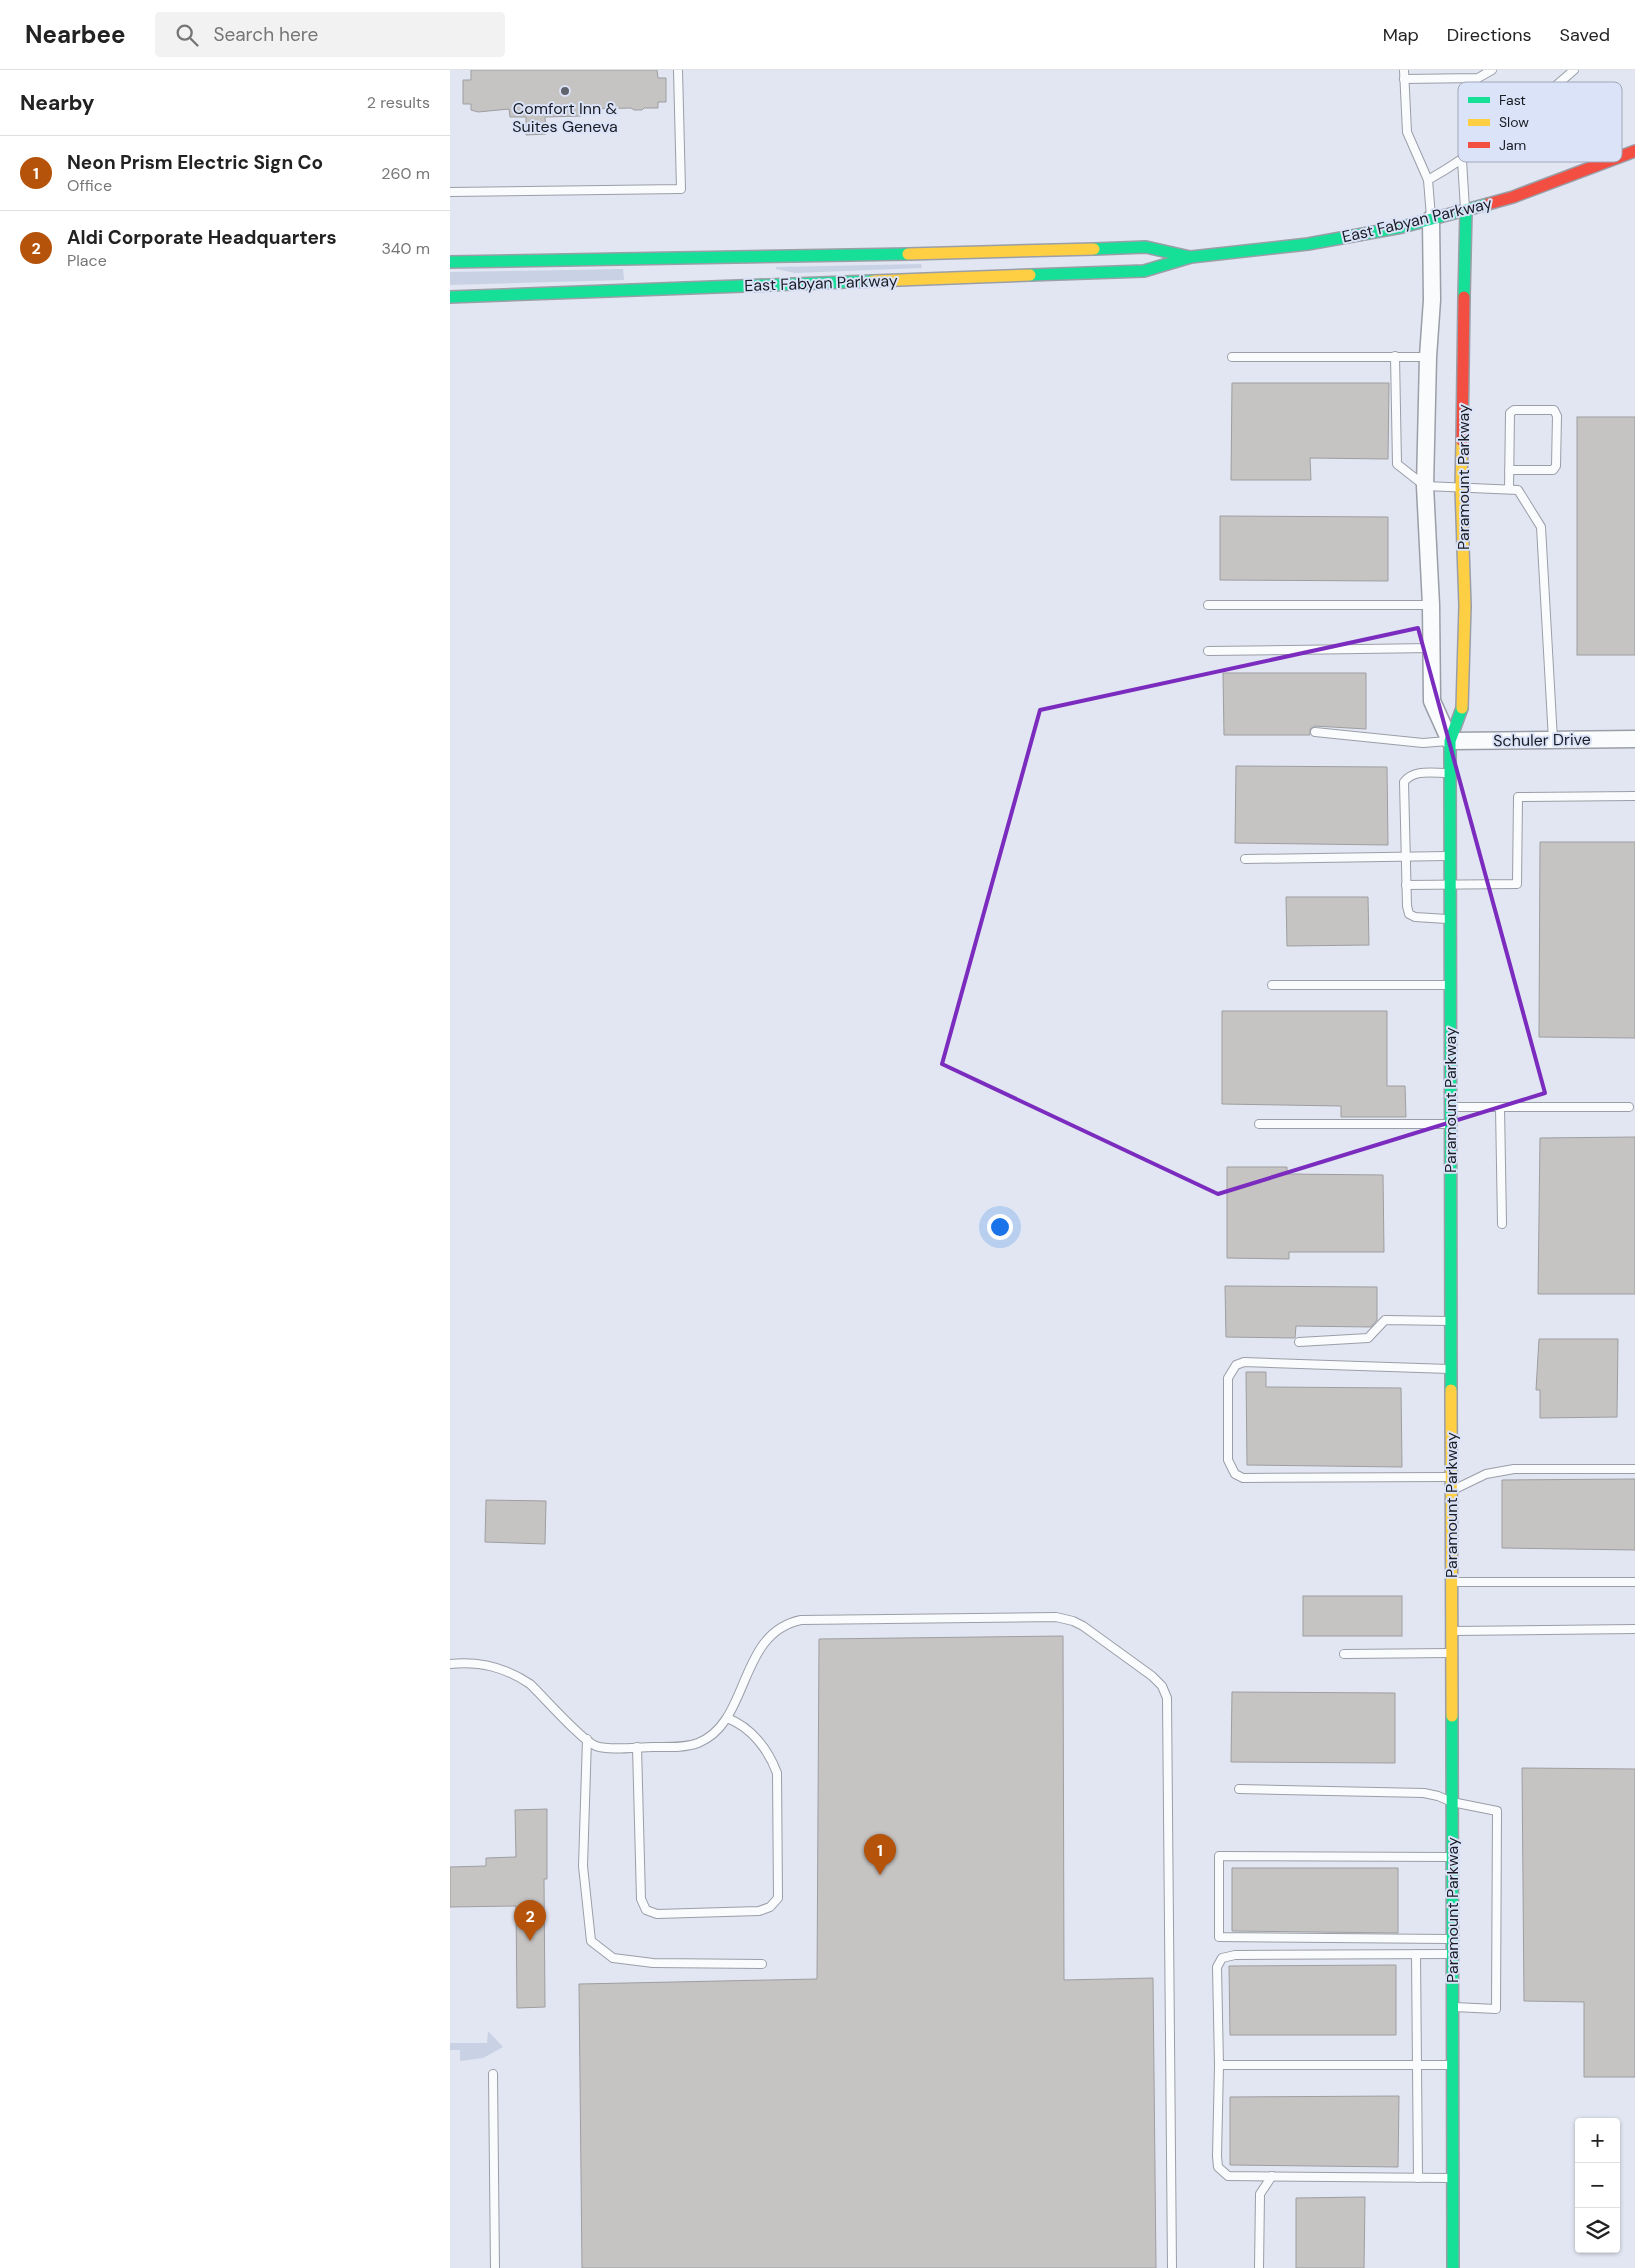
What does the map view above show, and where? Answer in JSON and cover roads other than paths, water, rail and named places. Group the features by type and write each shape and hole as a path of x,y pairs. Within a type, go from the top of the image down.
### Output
{"street":[{"name":"East Fabyan Parkway","path":"1622,155 1635,150"},
{"name":"East Fabyan Parkway","path":"450,297 1144,271 1190,257 1308,244 1431,219 1522,194 1604,162"},
{"name":"Paramount Parkway","path":"1453,2268 1450,741 1463,705 1465,606 1461,488 1466,210"},
{"name":"Paramount Parkway","path":"1431,219 1432,300 1428,357 1425,486 1431,605 1432,701 1450,741"},
{"name":"East Fabyan Parkway","path":"450,262 1011,252 1146,247 1190,257"},
{"name":"Schuler Drive","path":"1450,741 1635,739"}],"lane":[{"path":"450,192 681,189 678,70"},
{"path":"1404,70 1407,132 1428,180 1431,219"},
{"path":"1404,79 1478,78 1492,70"},
{"path":"1560,82 1574,70"},
{"path":"1428,180 1459,162"},
{"path":"1462,162 1466,210"},
{"path":"1395,356 1397,464 1425,486 1518,490 1541,527 1553,740"},
{"path":"1232,357 1428,357"},
{"path":"1509,470 1553,470 1556,466 1557,416 1554,410 1514,410 1510,414 1509,470 1509,489"},
{"path":"1208,605 1431,605"},
{"path":"1208,651 1432,648"},
{"path":"1315,732 1423,743 1450,741"},
{"path":"1450,773 1417,773 1409,776 1404,782 1407,906 1410,914 1415,918 1450,920"},
{"path":"1406,885 1516,884 1518,797 1635,796"},
{"path":"1245,859 1450,856"},
{"path":"1272,985 1450,985"},
{"path":"1450,1107 1629,1107"},
{"path":"1500,1107 1502,1224"},
{"path":"1259,1124 1450,1124"},
{"path":"1299,1342 1368,1338 1385,1320 1451,1321"},
{"path":"1451,1370 1244,1362 1236,1365 1228,1378 1228,1460 1235,1474 1243,1478 1451,1477"},
{"path":"1451,1491 1486,1474 1514,1469 1635,1469"},
{"path":"1451,1582 1635,1582"},
{"path":"450,1664 484,1664 497,1667 530,1684 586,1739 597,1746 637,1747 674,1747 698,1743 715,1732 727,1718 758,1650 785,1625 815,1619 1046,1617 1066,1619 1083,1626 1152,1676 1162,1686 1167,1698 1172,2268"},
{"path":"1451,1631 1635,1629"},
{"path":"1344,1654 1451,1653"},
{"path":"637,1747 641,1899 646,1910 657,1914 759,1911 770,1907 778,1898 777,1773 771,1758 756,1737 737,1722 727,1718"},
{"path":"586,1739 583,1866 591,1941 613,1958 652,1963 762,1964"},
{"path":"1239,1790 1424,1793 1452,1802 1497,1811 1498,1926 1496,2009 1452,2006"},
{"path":"1452,1856 1219,1856 1219,1937 1452,1939"},
{"path":"1416,1954 1418,2178"},
{"path":"1452,1954 1235,1955 1222,1958 1217,1967 1219,2065 1218,2167 1228,2176 1453,2178"},
{"path":"1219,2065 1452,2064"},
{"path":"493,2074 495,2268"},
{"path":"1259,2268 1260,2194 1272,2176"}],"place":[{"name":"Comfort Inn & Suites Geneva","path":"565,91"},
{"name":"Neon Prism Electric Sign Co","path":"880,1875"},
{"name":"Aldi Corporate Headquarters","path":"530,1941"}]}
